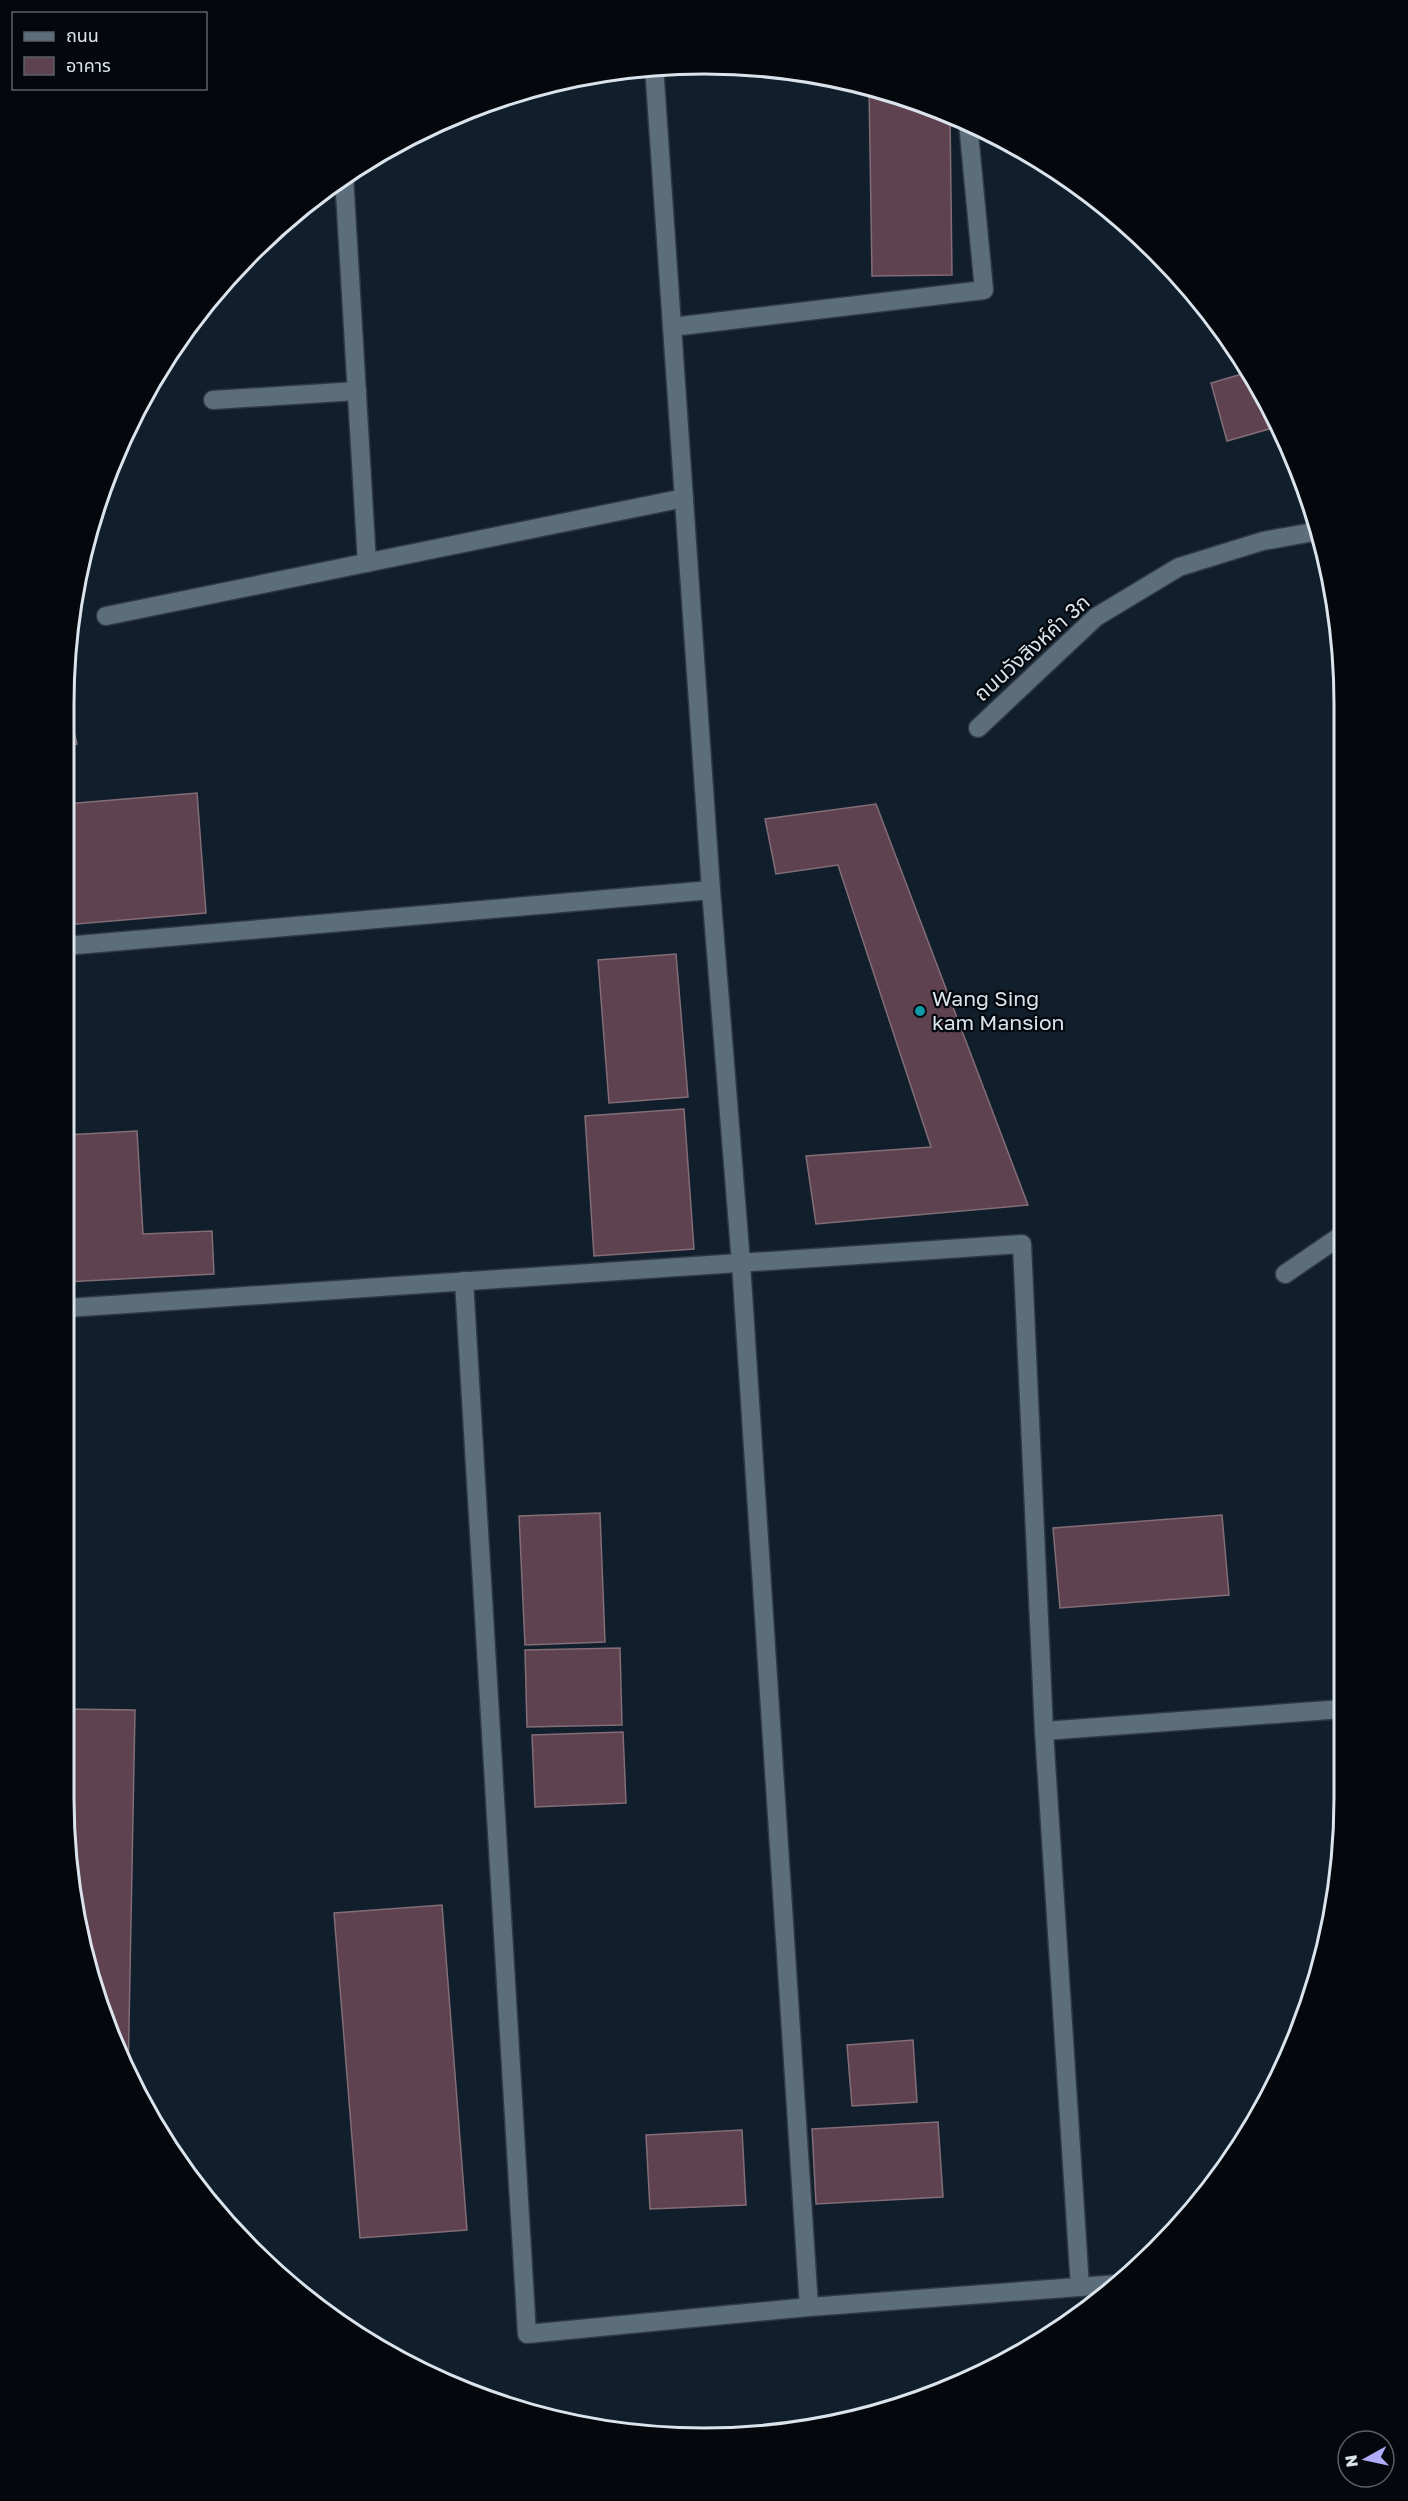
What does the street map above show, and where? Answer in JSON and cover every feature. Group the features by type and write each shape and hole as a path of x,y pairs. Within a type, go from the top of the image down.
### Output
{"street":[{"path":"655,76 711,890 741,1263 809,2307"},
{"path":"672,327 984,290 969,132"},
{"path":"345,187 367,563"},
{"path":"213,400 357,392"},
{"path":"106,616 684,498"},
{"name":"ถนนวังสิงห์คำ 3ก","path":"978,728 1096,617 1179,567 1263,541 1310,533"},
{"path":"73,945 711,890"},
{"path":"1285,1274 1334,1240"},
{"path":"73,1308 1022,1244 1044,1731 1080,2288"},
{"path":"464,1281 527,2334 809,2307 1102,2286"},
{"path":"1044,1731 1334,1710"}],"building":[{"path":"869,96 950,123 952,275 872,276"},
{"path":"1241,374 1271,429 1227,441 1211,383"},
{"path":"73,727 77,744 73,745"},
{"path":"197,793 206,913 73,924 73,803"},
{"name":"Wang Sing kam Mansion","path":"876,804 1028,1205 816,1224 806,1156 931,1147 838,865 776,874 765,819"},
{"path":"676,954 688,1097 609,1103 598,960"},
{"path":"684,1109 694,1249 594,1256 585,1116"},
{"path":"137,1131 143,1234 212,1231 214,1274 73,1282 73,1135"},
{"path":"600,1513 605,1642 525,1645 519,1516"},
{"path":"1222,1515 1229,1595 1060,1608 1053,1528"},
{"path":"620,1648 622,1725 527,1727 525,1650"},
{"path":"73,1709 135,1710 128,2054 107,2000 95,1960 79,1879 73,1797"},
{"path":"623,1732 626,1803 535,1807 532,1735"},
{"path":"442,1905 467,2230 360,2238 334,1913"},
{"path":"913,2040 917,2102 852,2106 847,2045"},
{"path":"938,2122 943,2197 816,2204 812,2129"},
{"path":"742,2130 746,2205 650,2209 646,2135"}],"place":[{"name":"Wang Sing kam Mansion","path":"920,1011"}]}
